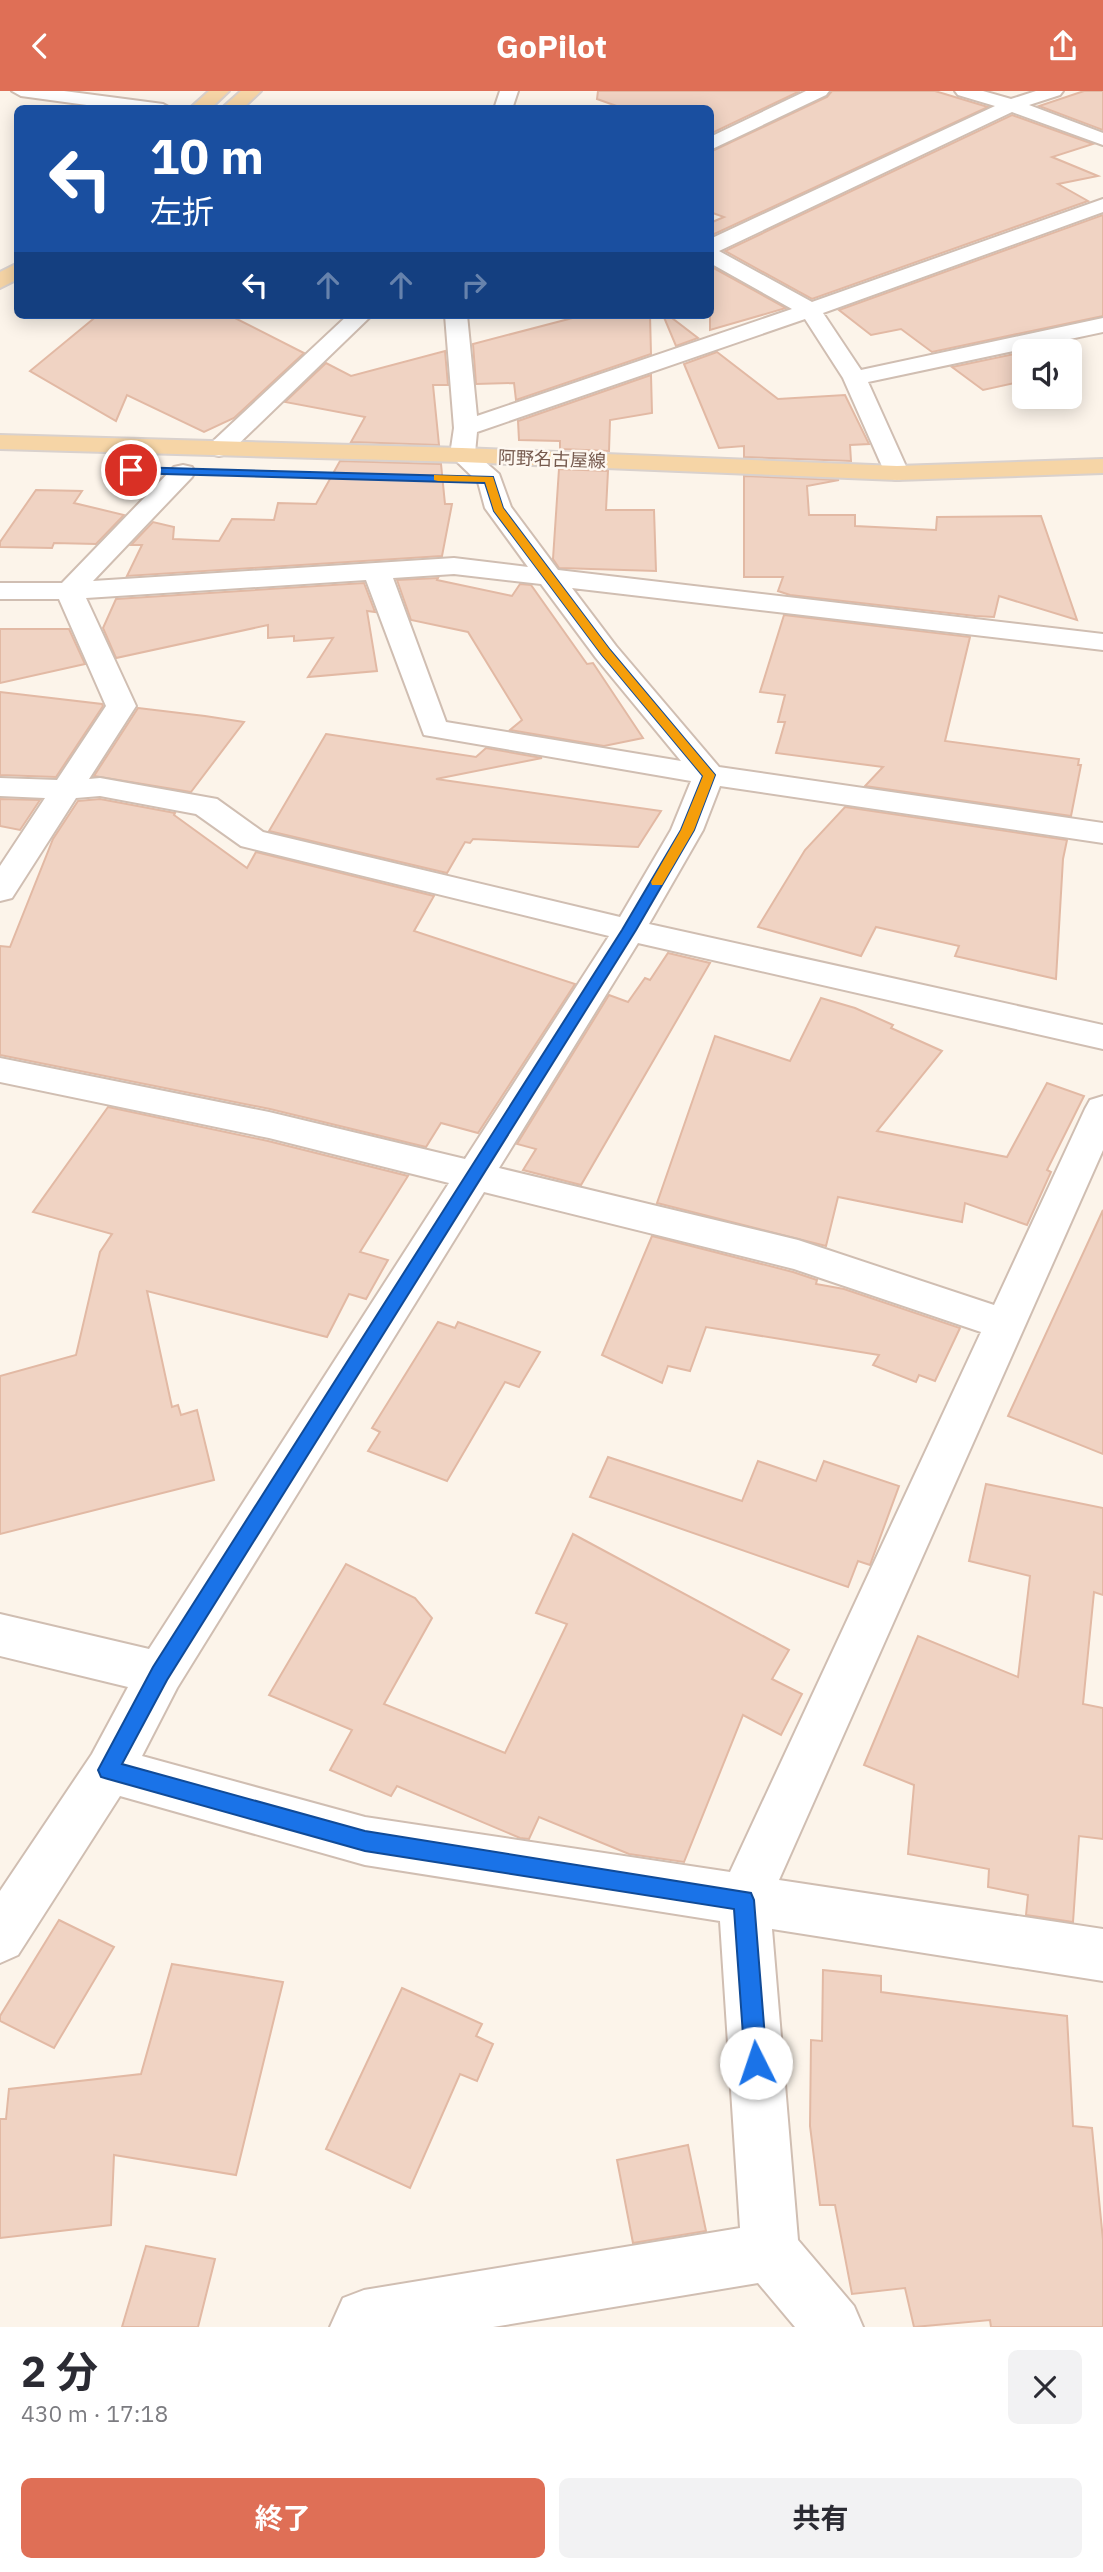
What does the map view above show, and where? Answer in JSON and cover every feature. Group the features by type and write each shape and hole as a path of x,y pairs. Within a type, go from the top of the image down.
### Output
{"main road":[{"path":"203,105 220,91"},
{"path":"235,105 252,91"},
{"name":"阿野名古屋線","path":"170,471 221,461 464,441 897,473 1103,466"},
{"name":"阿野名古屋線","path":"0,442 221,461"},
{"name":"阿野名古屋線","path":"290,474 906,492 1103,487"}],"street":[{"path":"21,91 131,105"},
{"path":"714,142 820,91"},
{"path":"964,91 1011,105 1103,139"},
{"path":"714,245 1011,105 1054,91"},
{"path":"464,441 810,310 1103,205"},
{"path":"714,256 810,310 855,378 897,473"},
{"path":"221,461 357,319"},
{"path":"456,319 464,441 490,479 498,509 606,652 709,775"},
{"path":"855,378 1103,325"},
{"path":"69,591 170,471"},
{"path":"0,591 69,591 454,566 1103,642"},
{"path":"377,572 435,729 709,775 1103,833"},
{"path":"0,891 64,790 81,771 121,706 69,591"},
{"path":"0,1937 108,1770 160,1673 629,930 687,830 709,775"},
{"path":"0,787 64,790 100,787 206,806 253,839 629,930 1103,1037"},
{"path":"0,1070 269,1125 475,1173 798,1255 1007,1325"},
{"path":"833,2327 770,2252 744,1900 1103,1109"},
{"path":"0,1635 160,1673"},
{"path":"108,1770 365,1841 1103,1955"},
{"path":"360,2327 364,2319 770,2252"}],"building":[{"path":"598,91 800,91 714,132 714,105 614,105 597,99"},
{"path":"832,91 935,91 988,107 714,234 714,221 724,217 714,213 714,150 827,97"},
{"path":"1084,91 1103,91 1103,130 1039,106"},
{"path":"1012,115 1093,144 1052,157 1098,176 1058,184 1088,201 812,299 725,251"},
{"path":"1103,215 1103,316 932,352 901,329 871,335 839,310"},
{"path":"714,268 786,308 710,330 710,319 714,319"},
{"path":"93,319 237,319 304,353 234,418 204,432 127,395 116,421 30,371"},
{"path":"569,319 650,319 651,354 516,400 514,383 476,384 473,344"},
{"path":"665,319 673,319 698,338 676,346"},
{"path":"445,351 448,385 433,385 439,445 351,442 365,417 285,402 326,363 351,376"},
{"path":"717,352 778,399 845,395 869,444 850,445 851,461 744,457 744,446 719,448 684,364"},
{"path":"1012,354 1012,384 983,390 952,367"},
{"path":"651,375 652,413 610,420 609,451 560,449 560,441 519,440 518,421"},
{"path":"340,461 441,464 445,504 452,504 442,556 127,576 142,545 131,545 153,522 174,527 173,539 219,541 232,519 274,520 278,503 316,504"},
{"path":"559,469 608,471 606,510 654,510 656,571 559,568 553,559"},
{"path":"744,476 839,480 807,486 809,515 855,515 855,526 936,530 937,517 1041,516 1077,620 999,596 994,617 975,616 790,595 778,591 783,577 744,577"},
{"path":"36,490 82,491 74,503 124,515 96,544 54,543 52,548 0,547 0,542"},
{"path":"438,578 437,580 512,596 520,584 531,585 587,664 593,663 643,738 604,746 510,730 522,720 468,632 411,620 397,580"},
{"path":"364,583 375,612 367,611 377,671 308,677 333,638 294,641 294,636 268,638 268,625 116,658 103,628 116,599"},
{"path":"784,615 970,637 945,741 1079,759 1078,765 1081,765 1071,816 865,786 883,767 776,753 785,722 778,722 785,695 760,692"},
{"path":"0,629 69,629 85,664 0,683"},
{"path":"0,692 103,706 56,777 0,775"},
{"path":"138,708 244,722 191,792 94,776"},
{"path":"326,734 476,757 486,748 542,758 436,779 661,811 638,847 473,839 470,843 465,842 447,873 269,831"},
{"path":"0,799 40,800 20,830 0,826"},
{"path":"100,799 175,813 174,815 247,868 256,852 434,896 414,931 575,984 478,1133 441,1123 426,1147 270,1109 0,1055 0,946 10,947 53,839 78,801"},
{"path":"845,807 1067,840 1063,859 1056,979 955,956 959,946 876,927 861,956 758,927 805,850"},
{"path":"668,953 710,963 581,1185 523,1170 536,1149 517,1144 609,995 628,1002 645,978 650,980"},
{"path":"821,998 855,1008 942,1051 877,1131 1007,1157 1047,1083 1084,1096 1047,1170 1051,1172 1027,1225 965,1203 962,1222 838,1197 826,1246 657,1203 715,1036 790,1061"},
{"path":"108,1107 268,1141 408,1176 360,1252 388,1260 366,1299 349,1294 327,1337 147,1291 172,1407 178,1405 181,1415 197,1410 214,1480 0,1534 0,1376 76,1355 100,1252 112,1234 33,1212"},
{"path":"1103,1210 1103,1454 1008,1416"},
{"path":"652,1236 793,1272 817,1280 816,1284 844,1289 960,1328 935,1381 919,1375 916,1382 873,1365 879,1355 706,1327 690,1371 668,1366 662,1383 602,1355"},
{"path":"438,1322 455,1328 458,1322 540,1352 519,1387 505,1382 447,1481 368,1451 380,1432 372,1428"},
{"path":"608,1457 742,1501 758,1461 816,1481 824,1461 899,1486 870,1565 858,1561 848,1587 590,1497"},
{"path":"986,1484 1103,1508 1103,1595 1094,1592 1083,1704 1103,1708 1103,1839 1079,1836 1073,1922 1026,1915 1028,1895 988,1887 989,1869 908,1854 914,1785 864,1765 918,1636 1018,1677 1030,1576 969,1561"},
{"path":"573,1534 789,1650 772,1679 802,1694 781,1735 743,1715 684,1862 629,1854 539,1817 529,1839 520,1838 397,1786 391,1796 330,1770 352,1730 269,1695 346,1564 415,1598 432,1618 384,1704 505,1753 567,1624 536,1613"},
{"path":"59,1920 114,1947 54,2048 0,2021 0,2016"},
{"path":"172,1964 283,1982 236,2175 114,2155 111,2225 0,2238 0,2119 6,2119 9,2089 141,2074"},
{"path":"823,1970 881,1976 881,1992 1067,2016 1073,2126 1092,2128 1103,2240 1103,2327 991,2327 990,2320 914,2327 905,2288 852,2294 835,2205 820,2205 810,2126 811,2040 822,2041"},
{"path":"402,1988 482,2024 476,2036 493,2044 477,2081 460,2074 410,2188 326,2149"},
{"path":"688,2145 706,2231 633,2243 617,2160"},
{"path":"146,2246 215,2259 198,2327 122,2327"}],"slow traffic":[{"path":"438,478 490,479 498,509 606,652 709,775 687,830 657,882"}],"route":[{"path":"131,470 490,479 498,509 606,652 709,775 687,830 629,930 160,1673 108,1770 365,1841 744,1900 756,2063"}]}
